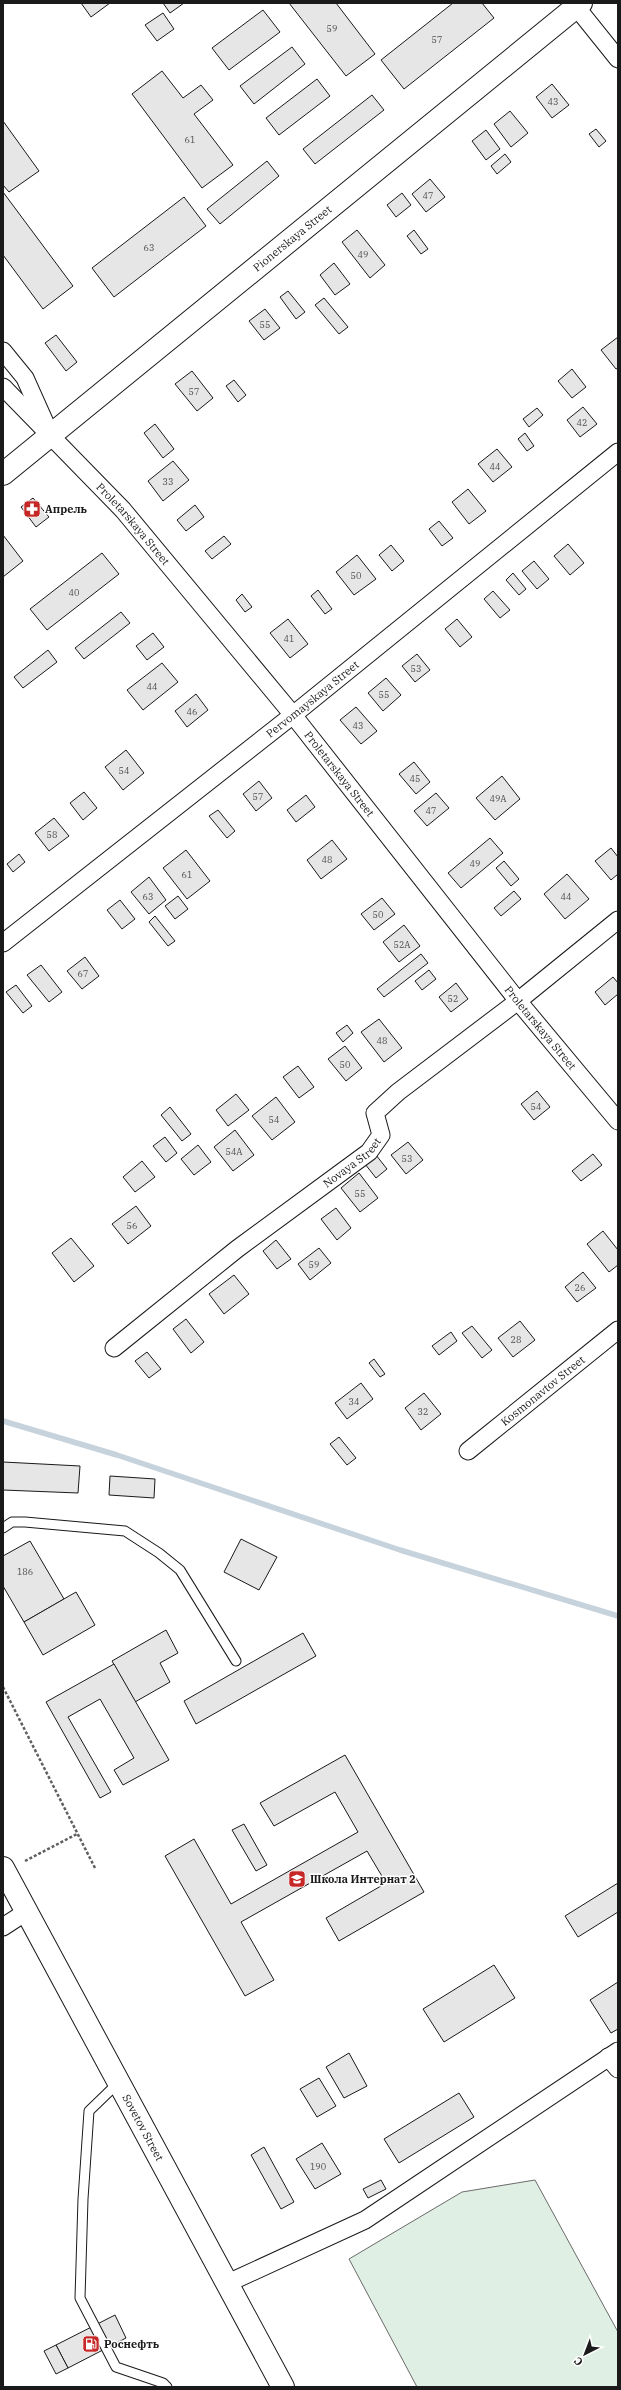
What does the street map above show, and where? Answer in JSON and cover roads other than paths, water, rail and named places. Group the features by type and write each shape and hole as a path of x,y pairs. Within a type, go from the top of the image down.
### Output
{"main road":[{"name":"Pionerskaya Street","path":"3,474 577,4"},
{"name":"Sovetov Street","path":"3,1868 283,2387"}],"street":[{"path":"577,4 618,58"},
{"name":"Proletarskaya Street","path":"3,351 25,378 51,435"},
{"name":"Proletarskaya Street","path":"3,387 123,510 293,715 518,1001 618,1121"},
{"name":"Pervomayskaya Street","path":"3,942 293,715 618,452"},
{"name":"Novaya Street","path":"114,1348 237,1249 368,1152 381,1135 375,1113 398,1092 518,1001 618,920"},
{"name":"Kosmonavtov Street","path":"468,1451 618,1330"},
{"path":"3,1927 26,1912"},
{"path":"228,2283 365,2220 615,2059"}],"lane":[{"path":"3,1528 12,1522 25,1522 125,1531 159,1553 180,1570 236,1661"},
{"path":"119,2082 90,2111 83,2200 80,2298 116,2367 163,2383 166,2387"}],"waterway":[{"path":"3,1421 117,1455 400,1550 618,1616"}],"place":[{"name":"Апрель","path":"32,509"},
{"name":"Школа Интернат 2","path":"297,1879"},
{"name":"Роснефть","path":"91,2344"}]}
